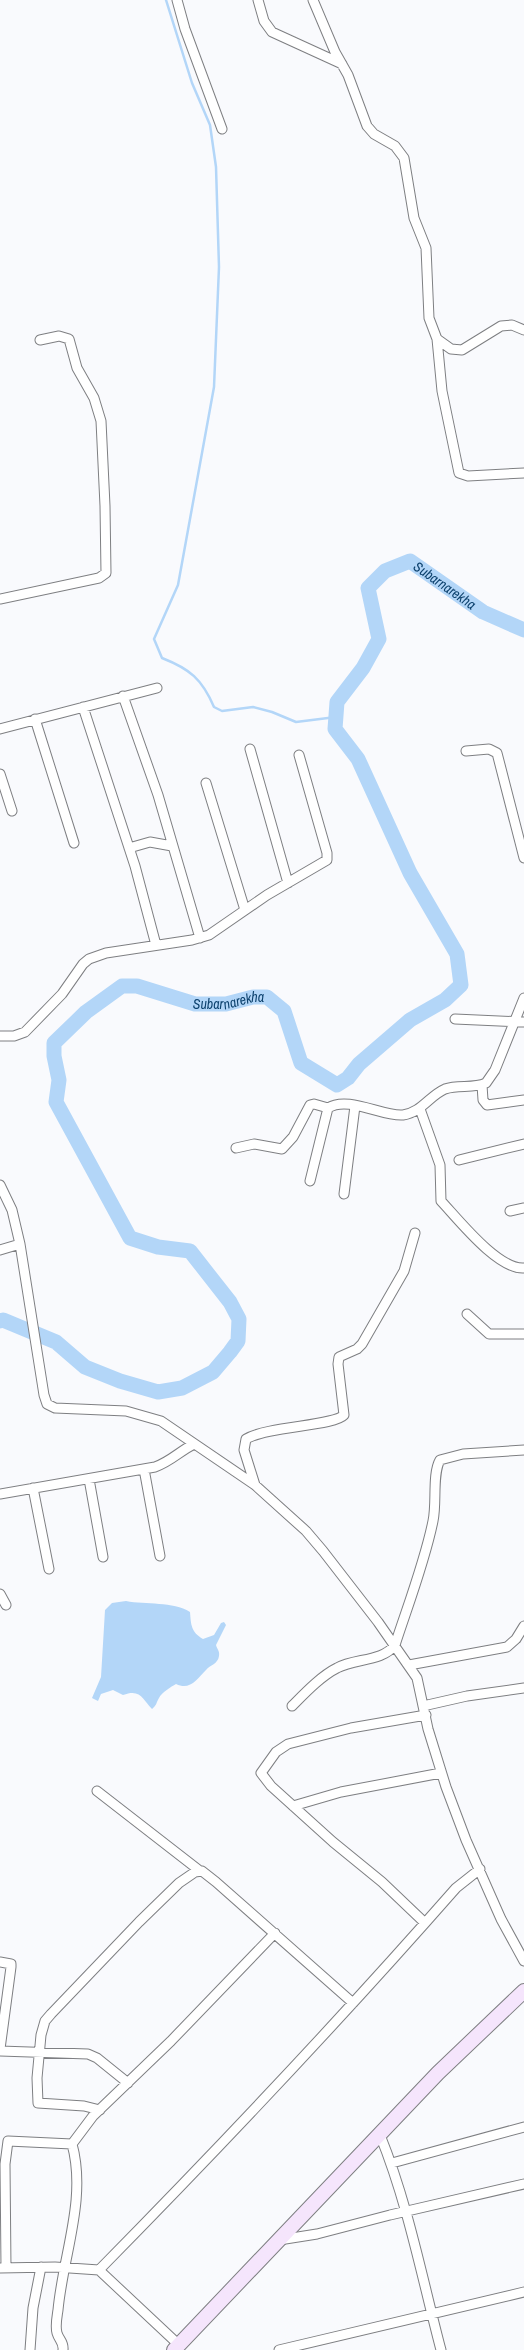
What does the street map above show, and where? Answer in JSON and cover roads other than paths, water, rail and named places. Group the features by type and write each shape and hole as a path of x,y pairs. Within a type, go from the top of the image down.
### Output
{"street":[{"path":"177,0 185,29 222,128"},
{"path":"258,0 264,21 272,32 301,43 342,64"},
{"path":"313,0 367,126 374,134 395,146 404,158 414,218 426,248 429,318 437,339 442,390 459,473 468,476 524,473"},
{"path":"437,339 451,350 462,350 501,326 512,325 524,330"},
{"path":"0,599 99,578 106,573 103,455 101,421 97,406 77,368 69,339 59,336 40,340"},
{"path":"0,728 157,688"},
{"path":"123,696 158,795 200,938"},
{"path":"83,707 129,848 156,945"},
{"path":"34,719 74,843"},
{"path":"250,749 288,883"},
{"path":"466,751 489,749 494,750 496,753 524,858"},
{"path":"0,1036 18,1035 29,1029 62,994 83,964 89,959 106,953 200,938 221,928 245,910 328,858 299,755"},
{"path":"0,774 12,811"},
{"path":"206,783 245,910"},
{"path":"129,848 155,842 172,846"},
{"path":"236,1148 254,1144 282,1149 293,1137 310,1105 314,1104 328,1108 336,1105 355,1106 396,1114 420,1109 443,1090 482,1085 491,1079 520,1022 524,998"},
{"path":"455,1019 520,1022"},
{"path":"482,1085 483,1100 487,1105 524,1100"},
{"path":"344,1194 355,1106"},
{"path":"310,1181 328,1108"},
{"path":"420,1109 440,1165 441,1200 494,1254 511,1266 524,1268"},
{"path":"459,1160 524,1144"},
{"path":"0,1185 12,1210 20,1244 47,1404 55,1408 126,1412 153,1418 255,1485 306,1531 395,1645 417,1678 441,1774 466,1840 509,1936 524,1961"},
{"path":"510,1211 524,1208"},
{"path":"255,1485 244,1450 246,1439 281,1428 336,1420 344,1415 338,1359 341,1355 357,1349 362,1344 404,1271 416,1233"},
{"path":"0,1250 20,1244"},
{"path":"467,1314 489,1334 502,1332 524,1334"},
{"path":"0,1494 144,1470 168,1462 194,1444"},
{"path":"292,1706 332,1670 349,1663 383,1655 395,1645 430,1534 439,1463 444,1458 463,1454 524,1450"},
{"path":"144,1470 160,1556"},
{"path":"89,1479 103,1557"},
{"path":"33,1488 49,1569"},
{"path":"0,1594 6,1604"},
{"path":"409,1665 507,1647 516,1639 524,1626"},
{"path":"425,1923 271,1786 261,1773 271,1758 284,1746 339,1730 425,1710 467,1696 524,1688"},
{"path":"293,1806 341,1792 441,1774"},
{"path":"97,1791 216,1882 354,2003"},
{"path":"98,2270 159,2210 354,2003 456,1888 480,1869"},
{"path":"100,2110 84,2106 39,2104 37,2078 42,2027 51,2014 174,1888 191,1874 200,1871"},
{"path":"63,2350 62,2341 56,2328 78,2185 72,2144 100,2110 274,1933"},
{"path":"0,1962 11,1964 11,1967 0,2050 92,2055 128,2083"},
{"path":"72,2144 8,2141 3,2214 3,2268 41,2267 98,2270 176,2348 438,2073 524,1991"},
{"path":"392,2163 524,2127"},
{"path":"380,2135 392,2163 441,2350"},
{"path":"279,2240 317,2234 524,2184"},
{"path":"30,2350 33,2308 41,2267"},
{"path":"279,2350 524,2292"}],"water":[{"path":"126,1601 176,1606 190,1612 192,1628 203,1639 214,1635 221,1623 224,1622 226,1625 216,1645 219,1653 217,1661 193,1683 185,1686 176,1684 167,1690 160,1696 152,1709 141,1696 134,1693 123,1695 113,1690 101,1694 98,1701 92,1698 101,1677 105,1610 112,1603"}],"waterway":[{"path":"166,0 192,83 210,125 216,167 219,267 214,387 178,585 154,639 162,658 180,666 194,676 205,689 214,707 222,711 253,707 272,712 296,722 336,717"},
{"name":"Subarnarekha","path":"0,1321 3,1320 56,1342 85,1367 120,1381 158,1392 182,1388 213,1372 230,1352 238,1341 239,1319 230,1302 190,1251 158,1247 130,1238 56,1102 59,1080 54,1056 54,1043 86,1012 122,986 137,986 195,1004 226,1004 253,997 267,997 284,1011 301,1063 337,1085 348,1078 359,1064 410,1020 445,1000 461,985 457,954 410,873 358,759 335,729 337,702 363,668 379,639 368,588 385,571 410,561 483,612 524,630"}]}
